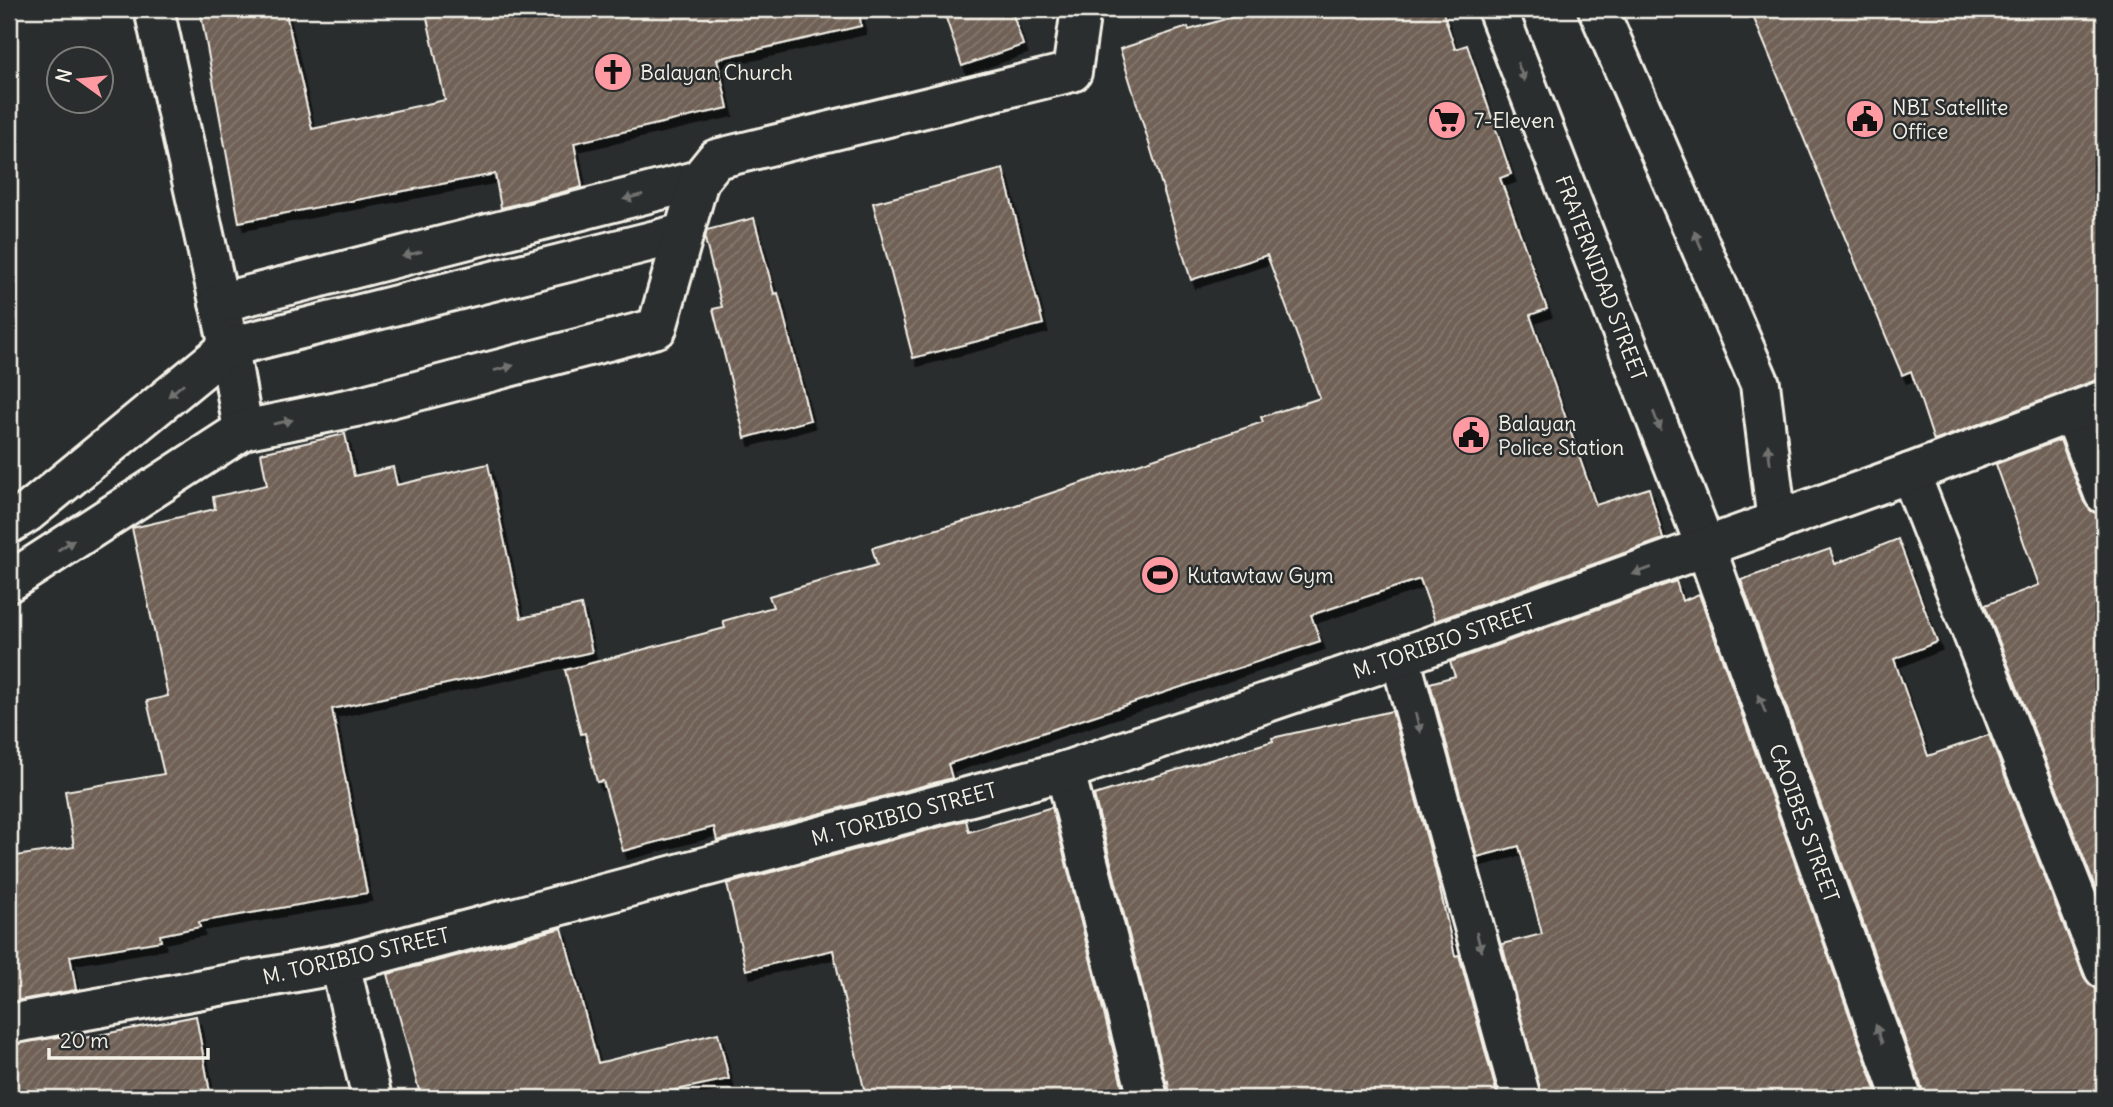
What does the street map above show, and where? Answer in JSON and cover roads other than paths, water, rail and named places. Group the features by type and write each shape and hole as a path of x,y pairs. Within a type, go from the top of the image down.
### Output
{"street":[{"path":"154,9 229,346 243,430"},
{"path":"9,583 243,430 356,407 657,328 699,180 716,159 1072,72 1081,9"},
{"name":"FRATERNIDAD STREET","path":"1497,9 1706,548"},
{"path":"1598,9 1760,384 1777,522"},
{"path":"219,303 699,180"},
{"path":"9,524 27,513 229,346 684,233"},
{"path":"2088,406 2104,494"},
{"name":"M. TORIBIO STREET","path":"9,1024 340,964 1065,771 1400,657 1706,548 2088,406"},
{"path":"1910,473 2104,969"},
{"name":"CAOIBES STREET","path":"1706,548 1902,1098"},
{"path":"1400,657 1521,1098"},
{"path":"1065,771 1149,1098"},
{"path":"340,964 372,1098"}],"place":[{"name":"Balayan Church","path":"613,72"},
{"name":"NBI Satellite Office","path":"1865,119"},
{"name":"7-Eleven","path":"1447,120"},
{"name":"Balayan Police Station","path":"1471,435"},
{"name":"Kutawtaw Gym","path":"1160,575"}]}
